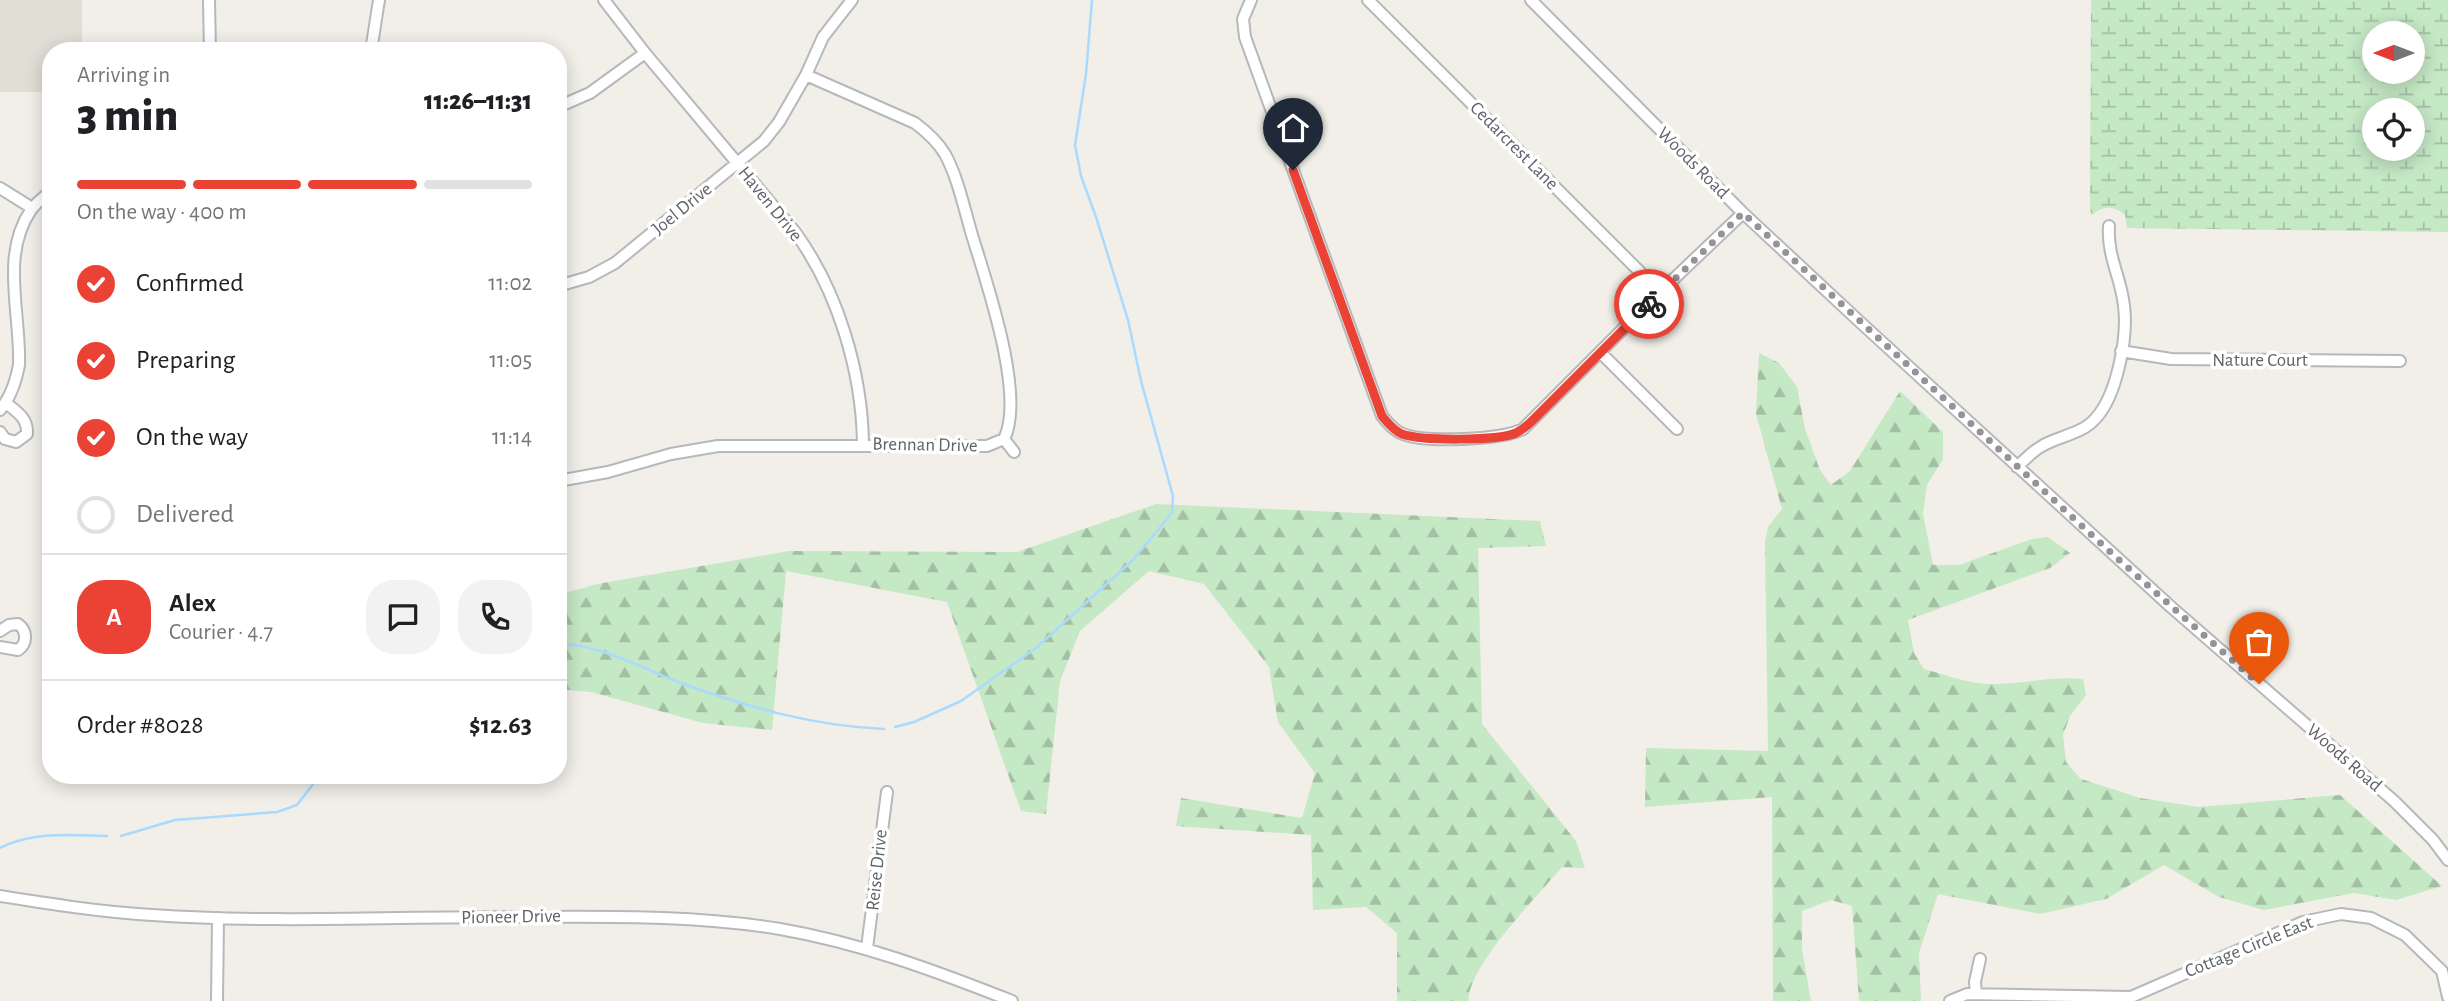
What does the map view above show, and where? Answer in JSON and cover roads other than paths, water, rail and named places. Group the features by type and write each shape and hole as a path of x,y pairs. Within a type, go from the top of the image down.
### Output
{"street":[{"path":"209,0 210,42"},
{"path":"372,42 379,0"},
{"name":"Haven Drive","path":"604,0 802,243 827,287 837,312 858,386 863,444"},
{"name":"Joel Drive","path":"567,283 589,277 615,263 764,141 779,122 806,75 823,37 852,0"},
{"path":"1251,0 1243,19 1245,37 1382,416 1396,431 1413,437 1483,438 1514,433 1533,420 1743,213"},
{"name":"Cedarcrest Lane","path":"1368,0 1660,292"},
{"name":"Woods Road","path":"1531,0 1743,213 2217,648 2394,801 2433,840 2448,860"},
{"path":"567,103 590,93 645,53"},
{"name":"Brennan Drive","path":"567,480 671,454 740,444 987,446 1004,439 1009,420 1009,383 1004,347 946,155 928,132 915,123 806,75"},
{"path":"0,188 32,208"},
{"path":"0,432 5,439 16,442 22,440 27,433 23,417 3,406 16,379 19,365 15,253 21,228 32,208 42,199"},
{"path":"2017,467 2042,446 2095,420 2112,395 2125,323 2124,304 2108,244 2109,226"},
{"name":"Nature Court","path":"2121,351 2171,359 2400,361"},
{"path":"1601,354 1677,429"},
{"path":"1004,439 1014,452"},
{"path":"0,631 9,625 18,624 25,639 24,645 18,650 0,647"},
{"name":"Reise Drive","path":"867,948 887,792"},
{"name":"Pioneer Drive","path":"0,896 112,912 218,918 573,916 724,922 780,929 867,948 1012,1001"},
{"name":"Cottage Circle East","path":"1950,1001 1967,994 2131,997 2303,922 2341,914 2371,918 2405,935 2444,971"},
{"path":"217,1001 218,918"},
{"path":"1976,994 1975,982 1980,959"},
{"path":"2444,971 2448,997"}],"waterway":[{"path":"895,727 914,722 961,701 1036,648 1133,560 1172,513 1173,496 1141,381 1128,320 1081,176 1075,145 1086,74 1092,0"},
{"path":"567,645 604,652 706,692 781,714 832,724 884,729"},
{"path":"121,836 175,820 277,812 297,805 313,784"},
{"path":"0,848 39,836 107,836"}]}
